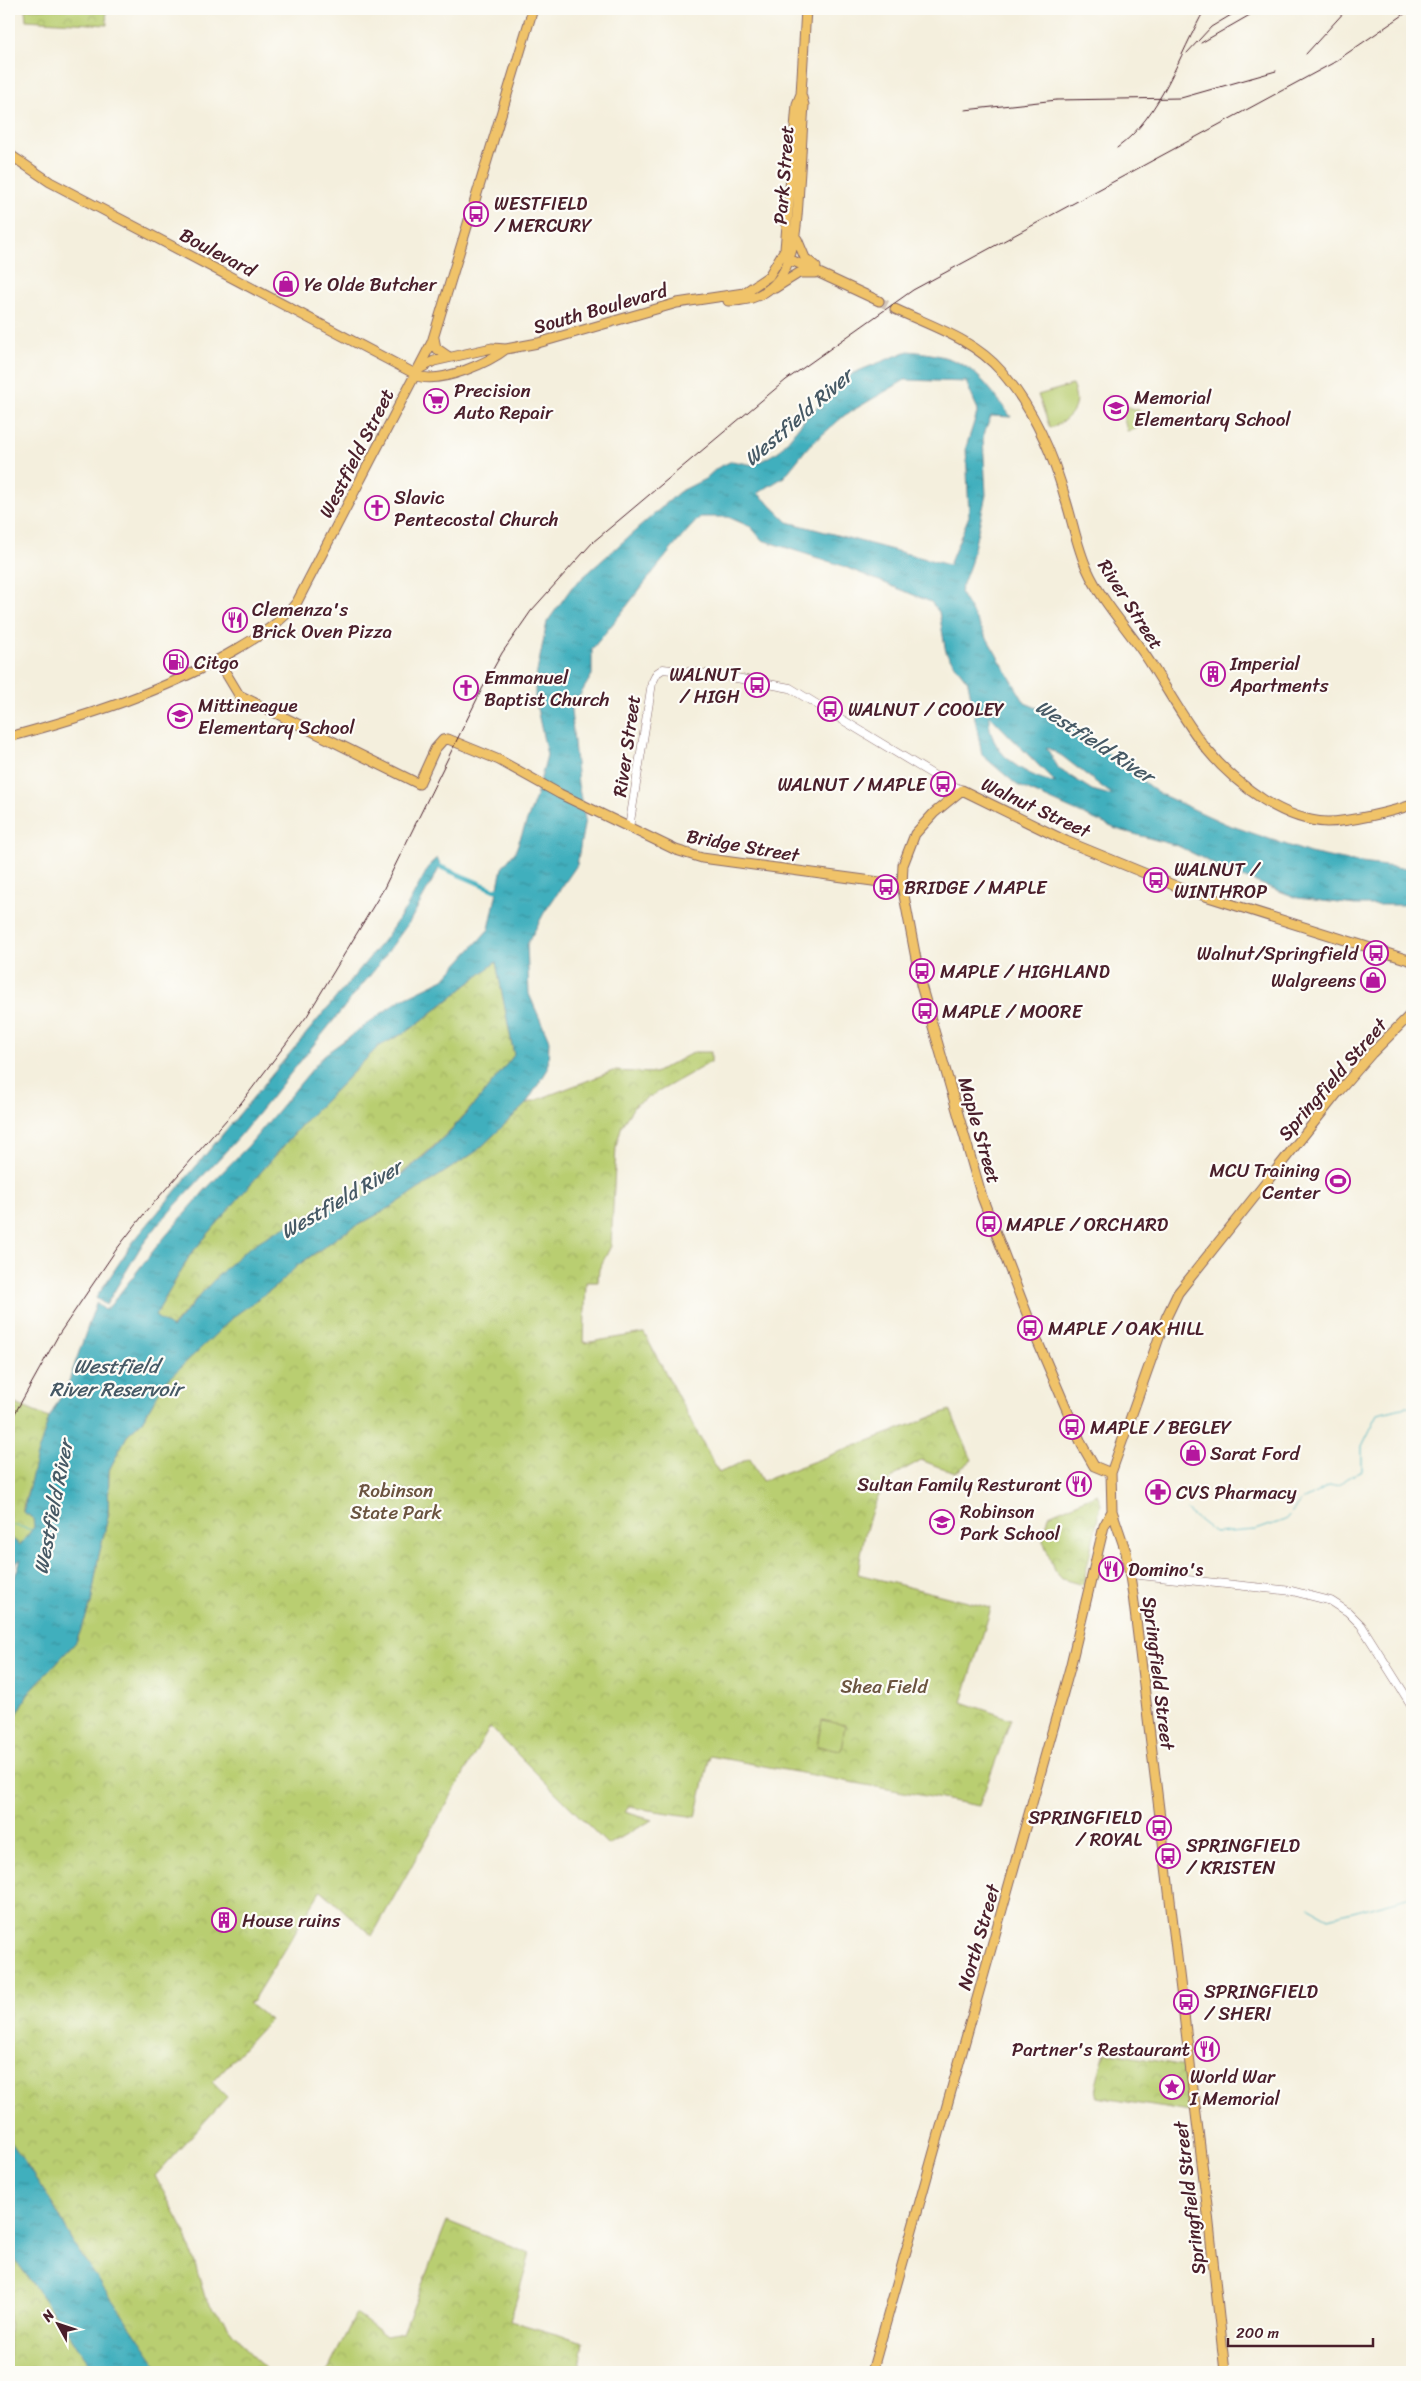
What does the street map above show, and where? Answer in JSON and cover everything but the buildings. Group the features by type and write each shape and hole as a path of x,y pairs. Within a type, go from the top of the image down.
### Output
{"main road":[{"name":"Westfield Street","path":"9,737 99,712 218,660 269,628 286,615 300,599 434,337 532,9"},
{"name":"Park Street","path":"786,258 796,226 804,105 801,94 806,9"},
{"name":"Park Street","path":"786,258 796,104 801,94"},
{"name":"Boulevard","path":"9,154 50,182 415,374"},
{"path":"796,226 798,244 805,258 830,277"},
{"path":"748,300 773,284 786,258 879,301"},
{"name":"South Boulevard","path":"506,349 491,360 440,377 426,378 415,374 426,364 449,357 492,348 506,349 538,343 671,304 736,296 751,290 769,276 786,258"},
{"path":"748,300 764,294 802,272 812,272 830,277"},
{"name":"South Boulevard","path":"703,300 748,300"},
{"name":"River Street","path":"896,309 977,348 1012,385 1037,425 1052,457 1081,552 1093,580 1144,653 1198,739 1220,766 1242,785 1269,803 1290,814 1309,820 1340,821 1412,805"},
{"path":"434,337 436,348 449,357"},
{"name":"Bridge Street","path":"218,660 239,695 419,784 435,749 445,739 486,754 560,794 683,854 902,885"},
{"name":"Maple Street","path":"962,790 934,813 915,834 904,864 902,885 921,984 982,1197 1037,1340 1089,1460 1094,1466 1111,1473"},
{"name":"Walnut Street","path":"962,790 1046,832 1183,889 1412,961"},
{"name":"Springfield Street","path":"1225,2372 1206,2196 1130,1574 1126,1552 1112,1511 1111,1473 1166,1318 1178,1294 1339,1091 1372,1053 1412,1013"},
{"name":"North Street","path":"872,2372 1070,1668 1104,1526 1112,1511"}],"street":[{"name":"Walnut Street","path":"658,672 667,669 790,688 945,782 962,790"},
{"name":"River Street","path":"629,828 651,685 658,672"},
{"path":"1130,1574 1292,1591 1331,1601 1348,1612 1361,1625 1412,1706"}],"green space":[{"path":"25,9 106,9 107,25 26,20"},
{"path":"1072,385 1076,400 1073,411 1064,421 1050,428 1038,395"},
{"path":"1108,396 1118,398 1115,416 1104,414"},
{"path":"1126,406 1142,411 1142,422 1136,429 1127,431 1122,411"},
{"path":"496,962 514,1055 452,1128 417,1161 378,1190 361,1198 316,1213 275,1232 257,1243 222,1272 171,1328 155,1316 190,1255 303,1123 378,1047 411,1029"},
{"name":"Robinson State Park","path":"694,1052 711,1052 711,1062 635,1105 622,1125 616,1146 611,1246 599,1269 598,1282 586,1282 584,1343 644,1333 719,1473 750,1458 762,1481 950,1410 972,1460 955,1473 921,1460 897,1474 887,1483 874,1506 869,1520 858,1574 991,1608 962,1702 1011,1719 979,1806 710,1756 696,1817 629,1807 625,1812 652,1820 608,1845 490,1727 372,1936 321,1890 253,2000 248,2003 270,2020 212,2082 227,2097 155,2176 185,2232 205,2297 254,2358 269,2372 128,2372 75,2246 54,2206 9,2139 9,1729 30,1691 76,1642 91,1604 98,1559 108,1517 109,1470 128,1434 142,1421 165,1382 175,1371 237,1314 279,1284 297,1266 342,1234 391,1207 477,1151 526,1104 613,1071 655,1073"},
{"path":"9,1401 49,1418 23,1507 23,1512 33,1518 34,1527 20,1545 12,1538 9,1543"},
{"path":"1097,1494 1101,1504 1083,1585 1062,1579 1054,1570 1043,1540 1049,1515"},
{"path":"822,1720 845,1725 841,1750 817,1746"},
{"path":"1105,2052 1185,2066 1190,2112 1097,2097 1096,2084"},
{"path":"447,2221 530,2254 510,2321 584,2342 579,2372 327,2372 356,2314 386,2336 403,2333"},
{"path":"9,2251 96,2372 9,2372"}],"water":[{"path":"908,351 944,357 957,362 979,377 1011,417 991,416 983,437 986,495 971,562 960,592 1025,703 1064,719 1158,793 1226,824 1310,853 1353,862 1402,868 1412,866 1412,905 1355,905 1298,898 1232,873 1178,846 1116,829 1017,785 982,755 968,682 946,653 939,612 931,602 840,565 762,540 751,527 728,517 700,517 592,649 592,675 571,710 578,784 585,819 577,865 544,913 527,945 529,994 549,1040 548,1069 526,1104 477,1151 391,1207 342,1234 297,1266 279,1284 237,1314 165,1382 142,1421 128,1434 109,1470 108,1517 98,1559 91,1604 76,1642 30,1691 9,1729 9,1593 21,1559 9,1568 9,1543 11,1538 20,1545 34,1527 33,1518 23,1512 37,1455 49,1418 69,1381 96,1303 105,1310 109,1307 157,1246 207,1188 249,1145 324,1055 400,1000 444,979 489,929 502,868 515,852 536,797 547,755 535,699 535,682 547,622 572,587 679,492 705,479 717,468 732,461 754,465 779,451 805,419 853,373","holes":["905,380 966,382 978,410 966,447 969,516 949,565 788,522 758,493 784,477 808,447 845,415","989,715 1056,783 1031,774 1009,760 1000,751 990,728","1046,747 1062,756 1114,796 1092,790 1059,769","496,962 514,1055 451,1130 416,1163 376,1191 360,1199 296,1222 246,1250 212,1282 172,1328 155,1316 190,1255 303,1123 378,1047 411,1029"]},
{"path":"437,858 441,865 410,921 376,968 239,1137 161,1221 140,1248 106,1305 96,1298 133,1242 384,940 406,908 431,863"},
{"path":"9,2139 54,2206 75,2246 162,2372 96,2372 9,2251"}],"waterway":[{"path":"436,865 495,890 502,888"},
{"path":"1187,1511 1215,1533 1256,1530 1285,1520 1302,1500 1329,1486 1338,1485 1347,1478 1362,1471 1362,1446 1378,1414 1406,1407 1412,1408"},
{"name":"Westfield River","path":"9,1524 32,1530"},
{"path":"1309,1907 1329,1918 1412,1896"},
{"path":"1410,2372 1412,2361"}],"tunnel":[{"path":"879,301 895,309"}],"railway":[{"path":"1117,148 1133,134 1158,102 1205,9"},
{"path":"1187,53 1211,27 1241,9"},
{"path":"1306,54 1347,9"},
{"path":"9,1424 59,1334 116,1250 144,1214 241,1103 307,1016 383,890 482,689 502,653 531,611 593,542 786,380 913,290 1333,63 1412,9"},
{"path":"1201,43 1255,12"},
{"path":"965,110 1057,100 1181,98 1276,71"}],"place":[{"name":"WESTFIELD / MERCURY","path":"476,214"},
{"name":"Ye Olde Butcher","path":"286,284"},
{"name":"Precision Auto Repair","path":"436,401"},
{"name":"Memorial Elementary School","path":"1116,408"},
{"name":"Slavic Pentecostal Church","path":"377,508"},
{"name":"Clemenza's Brick Oven Pizza","path":"235,620"},
{"name":"Citgo","path":"176,662"},
{"name":"Imperial Apartments","path":"1213,674"},
{"name":"WALNUT / HIGH","path":"757,685"},
{"name":"Emmanuel Baptist Church","path":"466,688"},
{"name":"WALNUT / COOLEY","path":"830,709"},
{"name":"Mittineague Elementary School","path":"180,716"},
{"name":"WALNUT / MAPLE","path":"943,784"},
{"name":"WALNUT / WINTHROP","path":"1156,880"},
{"name":"BRIDGE / MAPLE","path":"886,887"},
{"name":"Walnut/Springfield","path":"1376,953"},
{"name":"MAPLE / HIGHLAND","path":"922,971"},
{"name":"Walgreens","path":"1373,980"},
{"name":"MAPLE / MOORE","path":"925,1011"},
{"name":"MCU Training Center","path":"1338,1181"},
{"name":"MAPLE / ORCHARD","path":"989,1224"},
{"name":"MAPLE / OAK HILL","path":"1030,1328"},
{"name":"MAPLE / BEGLEY","path":"1072,1427"},
{"name":"Sarat Ford","path":"1193,1453"},
{"name":"Sultan Family Resturant","path":"1079,1484"},
{"name":"CVS Pharmacy","path":"1158,1492"},
{"name":"Robinson Park School","path":"942,1522"},
{"name":"Domino's","path":"1111,1569"},
{"name":"SPRINGFIELD / ROYAL","path":"1159,1828"},
{"name":"SPRINGFIELD / KRISTEN","path":"1168,1856"},
{"name":"House ruins","path":"224,1920"},
{"name":"SPRINGFIELD / SHERI","path":"1186,2002"},
{"name":"Partner's Restaurant","path":"1207,2049"},
{"name":"World War I Memorial","path":"1172,2087"}],"water label":[{"name":"Westfield River Reservoir","path":"116,1378"}],"park label":[{"name":"Shea Field","path":"884,1686"}]}
